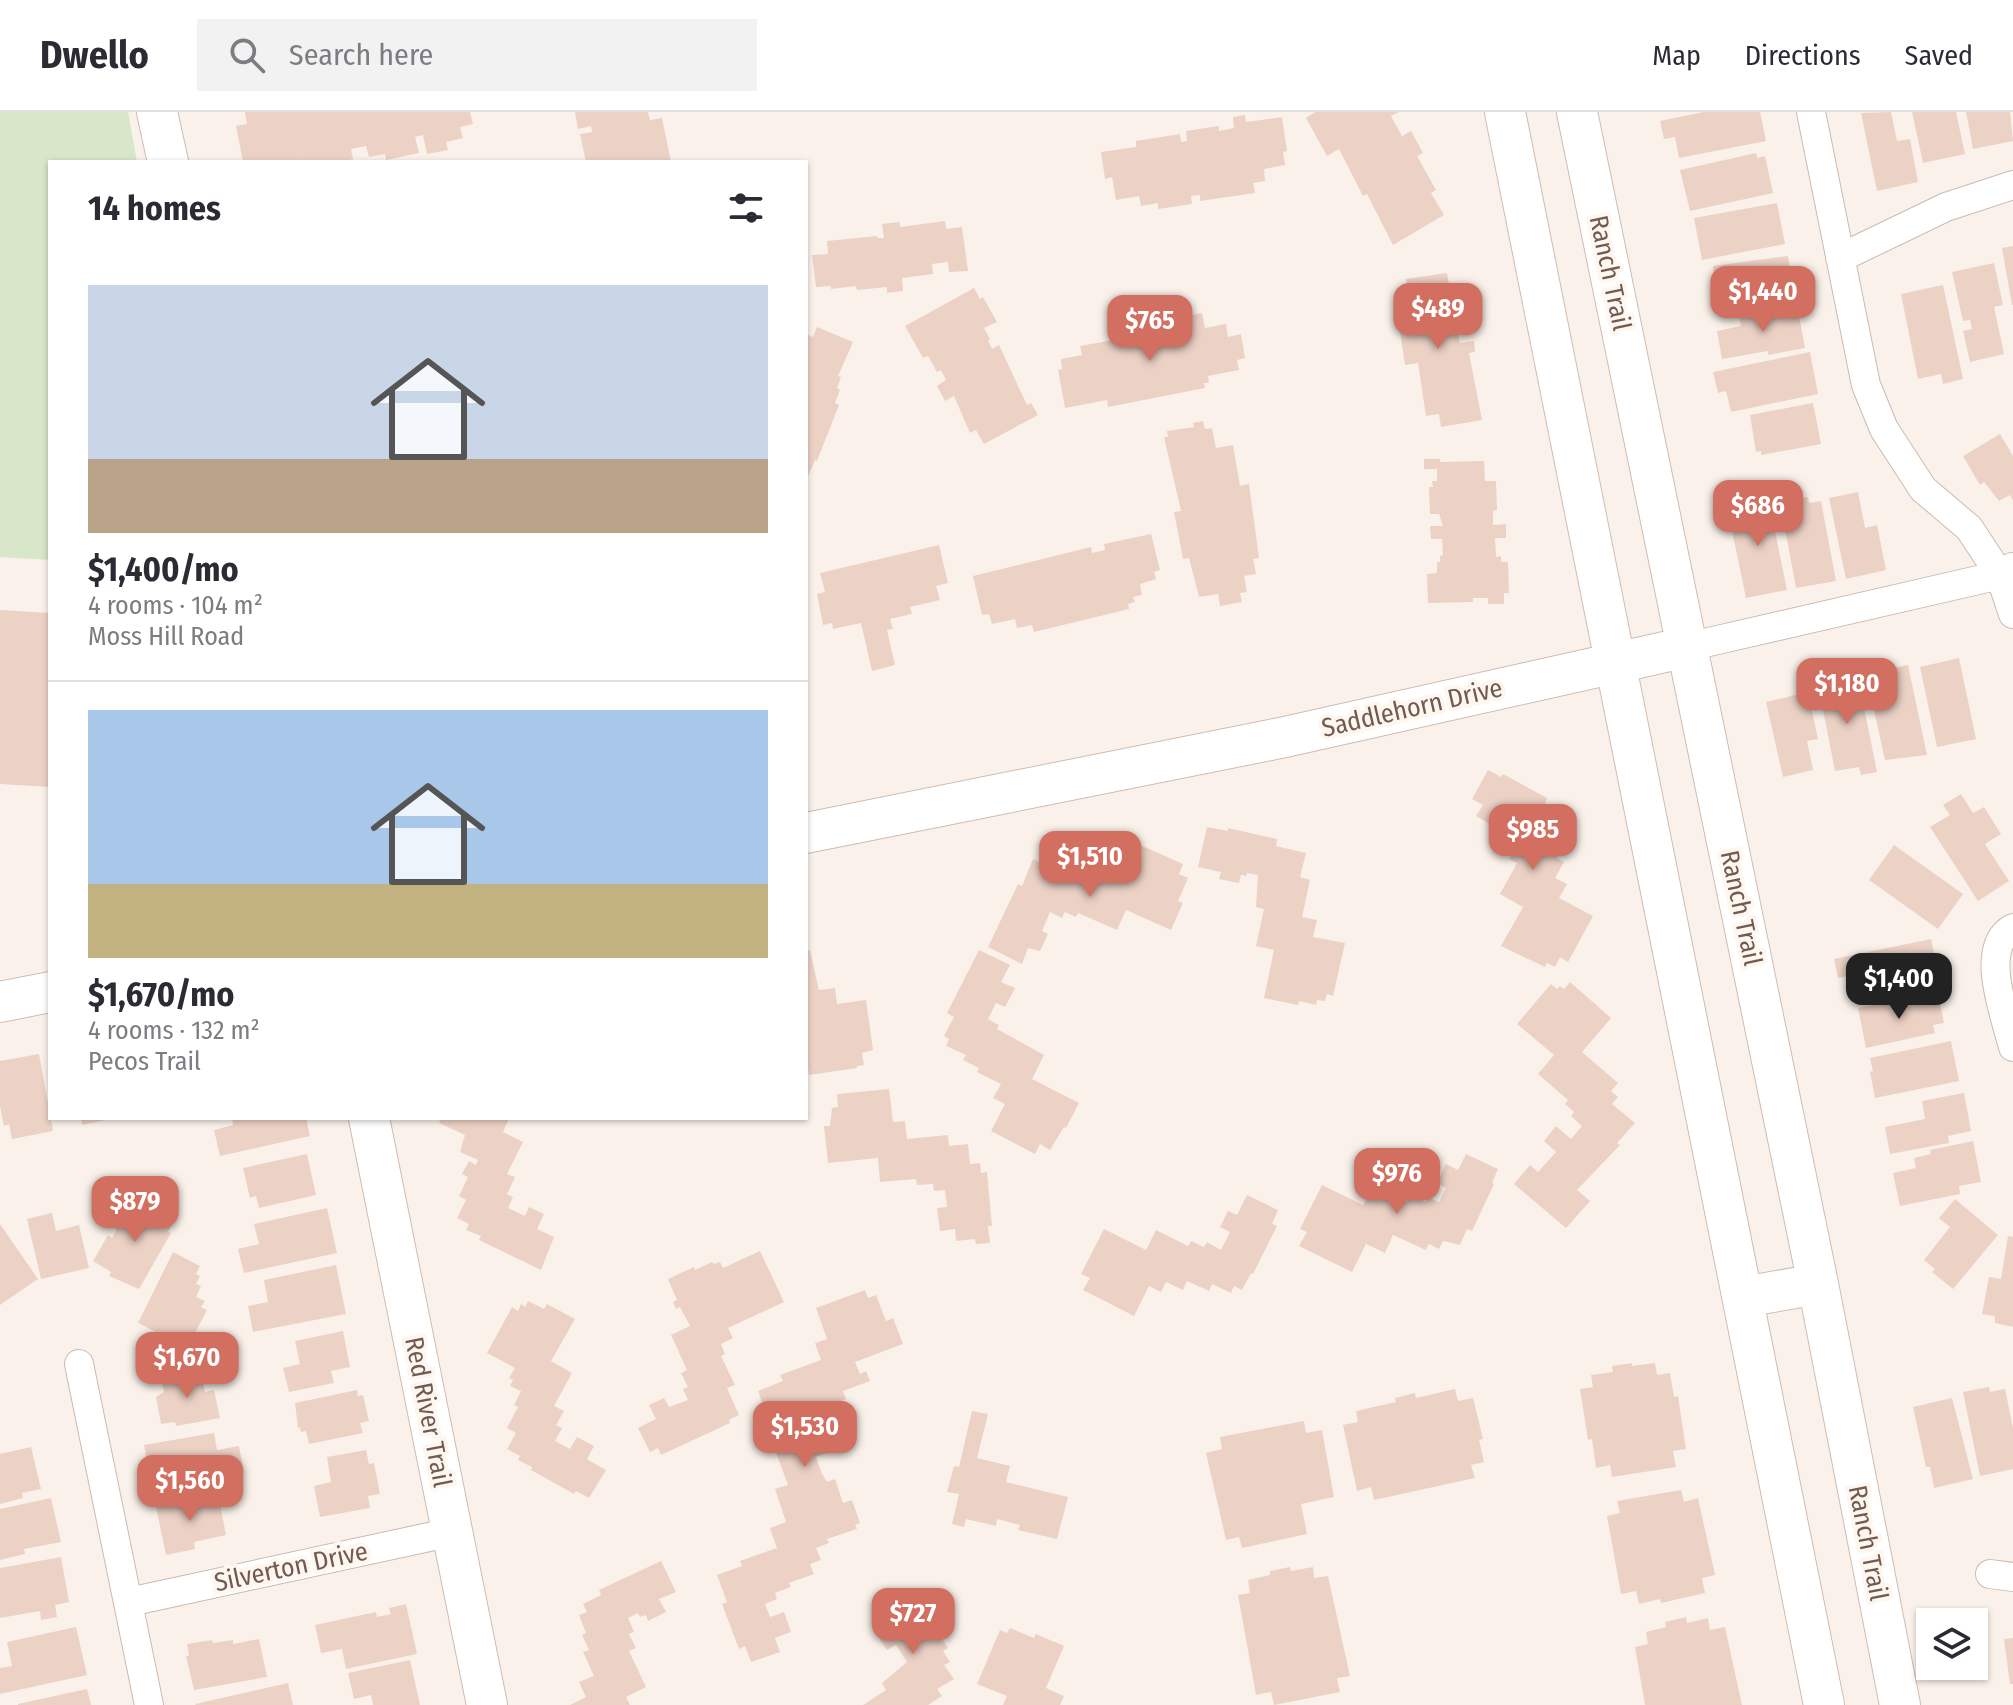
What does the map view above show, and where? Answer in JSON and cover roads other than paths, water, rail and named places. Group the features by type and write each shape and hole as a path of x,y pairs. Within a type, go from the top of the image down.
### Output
{"main road":[{"path":"157,112 168,160"},
{"path":"1505,112 1824,1705"},
{"name":"Ranch Trail","path":"1577,112 1818,1284 1900,1705"},
{"name":"Saddlehorn Drive","path":"808,833 1285,737 1687,647"},
{"path":"0,1002 48,992"},
{"name":"Red River Trail","path":"369,1120 487,1705"},
{"path":"1743,1297 1818,1284"},
{"path":"1888,1646 1926,1705"}],"street":[{"path":"1811,112 1866,385 1884,429 1923,489 1969,528 2007,571 2013,614"},
{"path":"1840,258 1946,207 2013,185"},
{"name":"Saddlehorn Drive","path":"1687,647 2007,571"},
{"path":"2013,928 2003,933 1998,942 1995,973 2013,1047"},
{"path":"79,1364 149,1705"},
{"name":"Silverton Drive","path":"129,1602 452,1532"}]}
